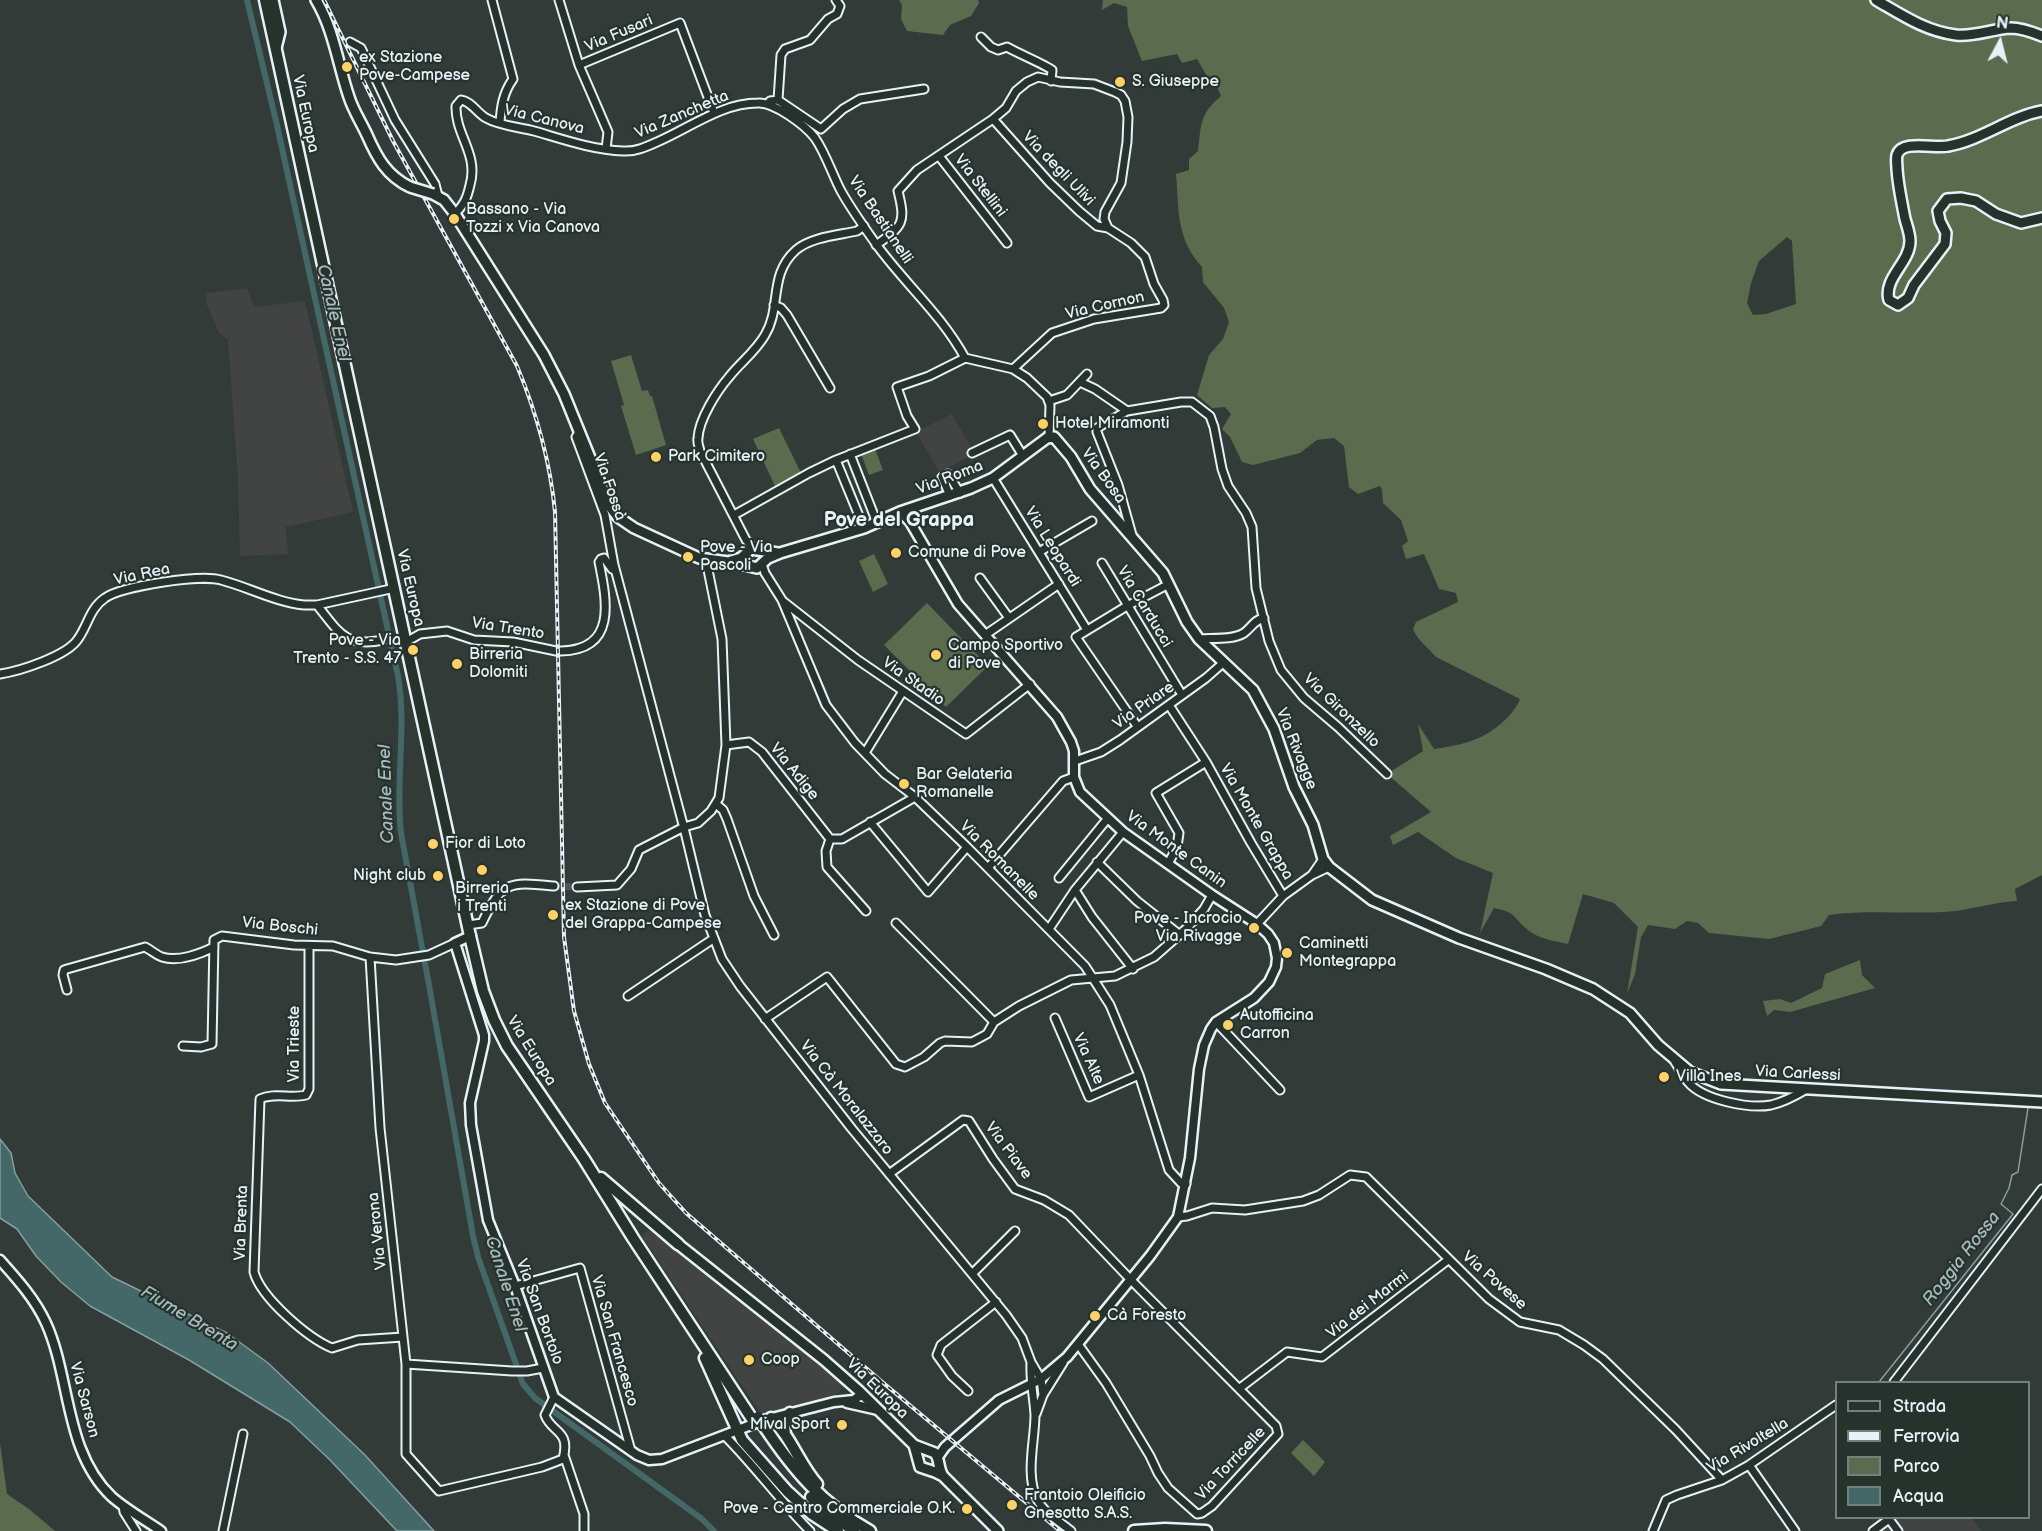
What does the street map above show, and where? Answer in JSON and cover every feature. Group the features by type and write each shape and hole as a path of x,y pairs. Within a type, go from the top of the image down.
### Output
{"main road":[{"name":"Via Europa","path":"265,0 392,589 402,622 483,991 498,1029 522,1070 584,1159"},
{"path":"273,0 280,32 276,50"},
{"path":"316,0 329,25 350,99 386,170 400,182 435,195"},
{"path":"1876,0 1917,25 1934,31 1957,35 1981,35 2010,28 2022,29 2042,36"},
{"path":"2042,111 2011,121 1967,142 1944,147 1914,145 1902,149 1897,156 1898,184 1910,241 1903,262 1892,279 1889,300 1898,304 1908,298 1914,285 1945,244 1946,233 1938,211 1947,199 1961,198 1976,201 1996,214 2021,223 2042,218"},
{"name":"Via Fossà","path":"435,195 444,200 455,214 544,355 579,432"},
{"path":"579,432 610,507 618,517 634,528 710,561 758,567"},
{"name":"Via Roma","path":"758,567 780,553 864,528 900,512 955,495 993,478 1049,437"},
{"name":"Via Bosa","path":"1049,437 1057,439 1090,489 1132,535 1163,573 1169,584"},
{"path":"730,562 751,552 763,556 758,567"},
{"path":"751,552 745,561 758,567"},
{"name":"Via Roma","path":"751,552 780,553"},
{"name":"Via Rivagge","path":"1169,584 1187,622 1199,639 1253,690 1274,729 1294,787 1313,825 1323,859 1329,867 1360,893 1386,907"},
{"name":"Via Carlessi","path":"1386,907 1459,938 1546,969 1593,989 1630,1013 1658,1045 1690,1072 1721,1084 2042,1102"},
{"path":"584,1159 694,1330 801,1476 835,1509 870,1531"},
{"path":"584,1159 612,1188 678,1244"},
{"path":"614,1205 635,1231 761,1422 798,1484 824,1509 854,1531"},
{"name":"Via Europa","path":"678,1244 816,1353 914,1445 935,1452 935,1464"},
{"path":"694,1330 700,1349 737,1431 748,1449 812,1514 838,1531"},
{"path":"790,1413 784,1426 785,1434 799,1459 835,1509"},
{"path":"761,1422 785,1434"},
{"path":"914,1445 920,1467 935,1464 943,1476 998,1531"},
{"path":"918,1460 920,1454 928,1450"},
{"path":"1134,1531 1165,1529 1206,1531"}],"street":[{"path":"492,0 513,79 506,89 500,123"},
{"path":"559,0 579,65 608,132 606,149"},
{"path":"836,0 840,6 837,14 828,19 810,40 785,49 781,55 778,100 821,129 843,109 860,99 924,89"},
{"name":"Via Fusari","path":"579,65 680,23 714,113"},
{"path":"981,37 991,47 998,50 1007,47 1039,64 1048,66 1052,70 1051,81"},
{"path":"350,42 361,48 370,64 395,120 435,184 435,195"},
{"path":"939,156 993,120 1006,108 1016,91 1038,77 1051,81 1094,84 1118,93 1125,101 1128,128 1123,176 1119,189 1105,212 1104,219 1108,228"},
{"name":"Via Canova","path":"455,214 465,203 473,174 473,162 457,118 460,100 466,101 485,118 606,149"},
{"name":"Via Zanchetta","path":"606,149 624,152 639,150 714,113 746,104 768,104 770,101 778,100"},
{"name":"Via Bastianelli","path":"768,104 802,125 814,138 843,194 876,245 920,295 948,331 965,358"},
{"name":"Via degli Ulivi","path":"993,120 1078,211 1097,226 1108,228"},
{"name":"Via Stellini","path":"876,245 897,230 902,216 898,190 917,170 939,156 1008,243"},
{"path":"751,552 700,452 697,439 706,413 727,378 767,333 784,264 797,249 806,244 857,231 864,226"},
{"name":"Via Cornon","path":"1013,369 1052,333 1094,319 1161,308 1164,305 1145,257 1131,243 1108,228"},
{"path":"774,305 781,308 787,315 830,388"},
{"path":"734,515 824,465 915,429 907,416 897,387 929,376 965,358 1013,369 1043,392 1049,401 1049,437"},
{"path":"1049,401 1067,395 1087,375"},
{"path":"1080,382 1095,389 1127,411"},
{"name":"Via Gironzello","path":"1132,535 1118,485 1097,428 1127,411 1192,402 1210,416 1228,486 1246,513 1252,527 1254,575 1269,641 1281,670 1296,690 1388,774"},
{"name":"Via Fossà","path":"579,432 576,437 605,515 614,565 684,827"},
{"name":"Via Roma","path":"972,453 1010,435 1023,456"},
{"path":"850,454 877,523"},
{"path":"836,460 864,528"},
{"path":"945,475 955,495"},
{"name":"Via Leopardi","path":"993,478 1087,630"},
{"path":"847,488 861,482"},
{"path":"915,507 918,535"},
{"path":"900,512 910,522 958,604 1030,684 1057,717 1071,742 1075,761 1074,777 1063,781 988,868"},
{"path":"1039,552 1092,521"},
{"name":"Via Trento","path":"420,634 447,631 474,640 513,642 559,651 573,651 598,637 603,630 604,590 599,562 604,558 611,566 624,602"},
{"path":"577,887 617,885 631,868 639,850 684,827 698,823 719,798 726,745 722,639 709,578 710,561"},
{"name":"Via Carducci","path":"1102,563 1182,695"},
{"name":"Via Romanelle","path":"758,567 782,600 826,705 865,753 885,774 915,797 967,847 1085,966 1093,977 1110,1005 1139,1075 1169,1170 1181,1183 1186,1184"},
{"name":"Via Rea","path":"0,674 24,668 68,649 77,640 95,606 103,599 122,590 197,578 214,578 294,603 317,604 392,589"},
{"path":"980,578 1009,618"},
{"path":"985,635 1059,584"},
{"path":"1137,726 1076,637 1169,584"},
{"name":"Via Stadio","path":"782,600 858,660 966,734 1030,684"},
{"path":"317,604 338,631 348,639 366,643 383,640"},
{"path":"1199,639 1239,635 1256,620 1264,618"},
{"path":"402,622 409,629 420,634"},
{"path":"406,642 420,634"},
{"name":"Via Priare","path":"1075,761 1101,752 1169,705 1223,663"},
{"path":"865,753 903,691"},
{"name":"Via Monte Grappa","path":"1169,705 1206,762 1282,896"},
{"name":"Via Adige","path":"726,745 749,742 762,752 830,839"},
{"name":"Via Monte Grappa","path":"1168,864 1177,847 1179,833 1156,793 1206,762"},
{"name":"Via Monte Canin","path":"1074,777 1080,792 1123,832 1257,924"},
{"path":"866,911 827,867 826,851 830,839 842,839 915,797"},
{"path":"716,804 723,810 727,819 754,896 774,936"},
{"path":"1059,878 1108,818"},
{"path":"870,822 928,892 967,847"},
{"name":"Via Cà Moralazzaro","path":"684,827 705,915 722,959 765,1019 889,1174 996,1302 1022,1338 1031,1362 1041,1378"},
{"path":"1049,929 1075,890 1123,832"},
{"path":"1312,874 1323,859"},
{"path":"1097,862 1137,901 1180,935"},
{"path":"1069,1530 1044,1509 1037,1500 1032,1484 1032,1441 1035,1416 1043,1395 1067,1357 1150,1256 1178,1217 1186,1184 1199,1069 1204,1045 1216,1022 1254,998 1274,975 1277,958 1274,944 1268,934 1257,924 1282,896 1312,874 1329,867"},
{"path":"469,931 482,923 497,895 510,885 525,883 554,886"},
{"path":"1075,890 1092,917 1133,969"},
{"path":"765,1019 827,977 896,1064 905,1067 924,1057 945,1041 972,1042 987,1034 994,1022 1019,1006 1071,980 1116,976 1133,969 1159,954 1180,935 1204,909 1212,895"},
{"path":"896,923 994,1022"},
{"name":"Via Boschi","path":"214,947 214,940 222,936 309,946 333,946 370,957 396,960 429,955 455,943 469,931"},
{"path":"628,996 713,939"},
{"name":"Via San Bortolo","path":"455,943 484,1041 470,1103 471,1125 488,1220 516,1286 552,1401"},
{"name":"Via Trieste","path":"260,1099 268,1095 298,1097 306,1095 309,1089 309,946"},
{"path":"67,990 63,975 64,970 67,969 145,947 159,956 174,958 204,952 214,947 212,1044 201,1047 183,1046"},
{"name":"Via Verona","path":"370,957 380,1128 406,1364 406,1454 439,1491 542,1467 563,1459 564,1455"},
{"name":"Via Alte","path":"1055,1018 1089,1097 1139,1075"},
{"path":"1216,1022 1280,1090"},
{"path":"1672,1057 1688,1083 1700,1092 1721,1100 1746,1105 1770,1105 1806,1090"},
{"name":"Via Brenta","path":"260,1099 255,1272 257,1282 264,1293 310,1336 332,1348 358,1340 403,1337"},
{"name":"Via Piave","path":"889,1174 963,1120 969,1121 1016,1189 1044,1200 1070,1215 1130,1279"},
{"name":"Via Povese","path":"1178,1217 1212,1208 1245,1210 1303,1201 1319,1195 1350,1175 1366,1177 1489,1299 1520,1323 1559,1330 1603,1359 1676,1430 1722,1480"},
{"path":"1896,1381 2042,1189"},
{"path":"973,1273 1015,1231"},
{"name":"Via Sarson","path":"0,1260 38,1307 53,1342 79,1442 88,1464 111,1495 123,1506 161,1531"},
{"name":"Via dei Marmi","path":"1240,1388 1287,1352 1322,1357 1448,1260"},
{"name":"Via San Francesco","path":"516,1286 580,1268 631,1451"},
{"name":"Via Torricelle","path":"1078,1344 1106,1383 1168,1488 1197,1514 1212,1506 1278,1434 1276,1426 1240,1388 1130,1279"},
{"path":"968,1391 952,1376 937,1355 941,1345 996,1302"},
{"path":"935,1464 945,1447 999,1400 1041,1378 1067,1357"},
{"name":"Via Cà Moralazzaro","path":"1031,1362 1035,1416"},
{"path":"406,1364 512,1371 543,1368"},
{"path":"1041,1378 1043,1395"},
{"path":"584,1531 584,1514 564,1455 566,1449 563,1438 545,1415 552,1401 631,1451 650,1460 662,1459 761,1422 834,1402 860,1392"},
{"path":"834,1402 879,1410"},
{"name":"Via Rivoltella","path":"1653,1531 1666,1500 1722,1480 1749,1465 1835,1406"},
{"path":"223,1531 243,1434"},
{"path":"725,1436 810,1531"},
{"path":"928,1450 945,1447"},
{"path":"1749,1465 1795,1531"},
{"path":"123,1506 124,1512 136,1531"},
{"path":"1873,1531 1889,1519 1898,1531"}],"shaded area":[{"path":"247,288 254,307 305,301 353,512 286,527 288,554 240,556 238,478 228,340 219,333 206,303 207,293"},
{"path":"952,414 975,454 939,472 916,432"},
{"path":"652,1229 787,1334 842,1381 842,1387 838,1393 763,1417 641,1235"},
{"path":"1896,1519 1972,1519 1982,1531 1882,1531"}],"green space":[{"path":"899,0 978,0 979,3 971,16 950,25 943,35 907,31 901,19 902,5"},
{"path":"1103,0 2042,0 2042,875 2015,889 2017,901 1944,912 1829,915 1821,926 1769,939 1709,933 1698,923 1687,921 1675,929 1648,925 1641,937 1635,974 1627,994 1638,927 1614,903 1583,894 1568,944 1537,936 1511,913 1494,908 1480,933 1493,873 1456,858 1418,832 1393,845 1390,836 1431,812 1387,774 1423,751 1418,724 1434,749 1462,744 1493,730 1512,712 1520,699 1436,657 1417,637 1413,629 1416,622 1458,602 1456,593 1439,589 1424,554 1406,559 1402,546 1408,541 1401,520 1383,503 1380,486 1358,494 1349,487 1344,446 1334,438 1317,440 1300,453 1253,465 1242,462 1230,437 1222,429 1231,414 1225,407 1212,408 1197,395 1209,355 1223,339 1229,322 1224,308 1203,282 1202,267 1183,235 1176,174 1189,170 1189,159 1198,151 1205,114 1221,96 1216,84 1208,78 1197,59 1182,63 1177,54 1142,61 1128,26 1127,7 1114,3 1102,10","holes":["1787,237 1792,241 1796,304 1766,314 1753,315 1747,303 1759,261"]},
{"path":"631,355 642,391 648,390 652,396 666,445 636,455 621,406 624,405 611,361"},
{"path":"779,428 801,473 775,486 753,439"},
{"path":"875,449 883,470 869,475 861,454"},
{"path":"874,554 888,584 873,592 859,561"},
{"name":"Campo Sportivo di Pove","path":"927,603 988,666 946,707 884,645"},
{"path":"1860,960 1862,975 1875,988 1790,1012 1774,1010 1767,1016 1763,1001 1780,999 1791,1003 1822,988 1825,974"},
{"path":"1303,1440 1325,1462 1314,1476 1291,1453"},
{"path":"0,1443 7,1494 55,1531 0,1531"}],"water":[{"name":"Fiume Brenta","path":"0,1139 11,1153 15,1173 28,1196 112,1277 227,1333 268,1363 365,1455 434,1531 397,1531 330,1460 290,1422 189,1360 90,1306 61,1282 36,1256 17,1229 0,1218"}],"waterway":[{"name":"Canale Enel","path":"247,0 276,121 398,676 401,715 399,794 401,833 478,1257 523,1384 535,1398 702,1519 714,1531"},
{"name":"Roggia Rossa","path":"1880,1381 2013,1214 2001,1204 2009,1188 2012,1175 2018,1172 2028,1108"}],"tunnel":[{"path":"554,886 577,887"}],"railway":[{"path":"324,0 393,141 517,366 542,438 555,512 564,937 574,1011 589,1064 605,1103 659,1183 686,1213 1060,1531"}],"place":[{"name":"ex Stazione Pove-Campese","path":"347,67"},
{"name":"S. Giuseppe","path":"1120,82"},
{"name":"Bassano - Via Tozzi x Via Canova","path":"454,219"},
{"name":"Hotel Miramonti","path":"1043,424"},
{"name":"Park Cimitero","path":"656,457"},
{"name":"Comune di Pove","path":"896,553"},
{"name":"Pove - Via Pascoli","path":"688,557"},
{"name":"Pove - Via Trento - S.S. 47","path":"413,650"},
{"name":"Campo Sportivo di Pove","path":"936,655"},
{"name":"Birreria Dolomiti","path":"457,664"},
{"name":"Bar Gelateria Romanelle","path":"904,784"},
{"name":"Fior di Loto","path":"433,844"},
{"name":"Birreria i Trenti","path":"482,870"},
{"name":"Night club","path":"438,876"},
{"name":"ex Stazione di Pove del Grappa-Campese","path":"553,915"},
{"name":"Pove - Incrocio Via Rivagge","path":"1254,928"},
{"name":"Caminetti Montegrappa","path":"1287,953"},
{"name":"Autofficina Carron","path":"1228,1025"},
{"name":"Villa Ines","path":"1664,1077"},
{"name":"Cà Foresto","path":"1095,1316"},
{"name":"Coop","path":"749,1360"},
{"name":"Mival Sport","path":"842,1425"},
{"name":"Frantoio Oleificio Gnesotto S.A.S.","path":"1012,1505"},
{"name":"Pove - Centro Commerciale O.K.","path":"967,1509"}],"district":[{"name":"Pove del Grappa","path":"899,521"}]}
